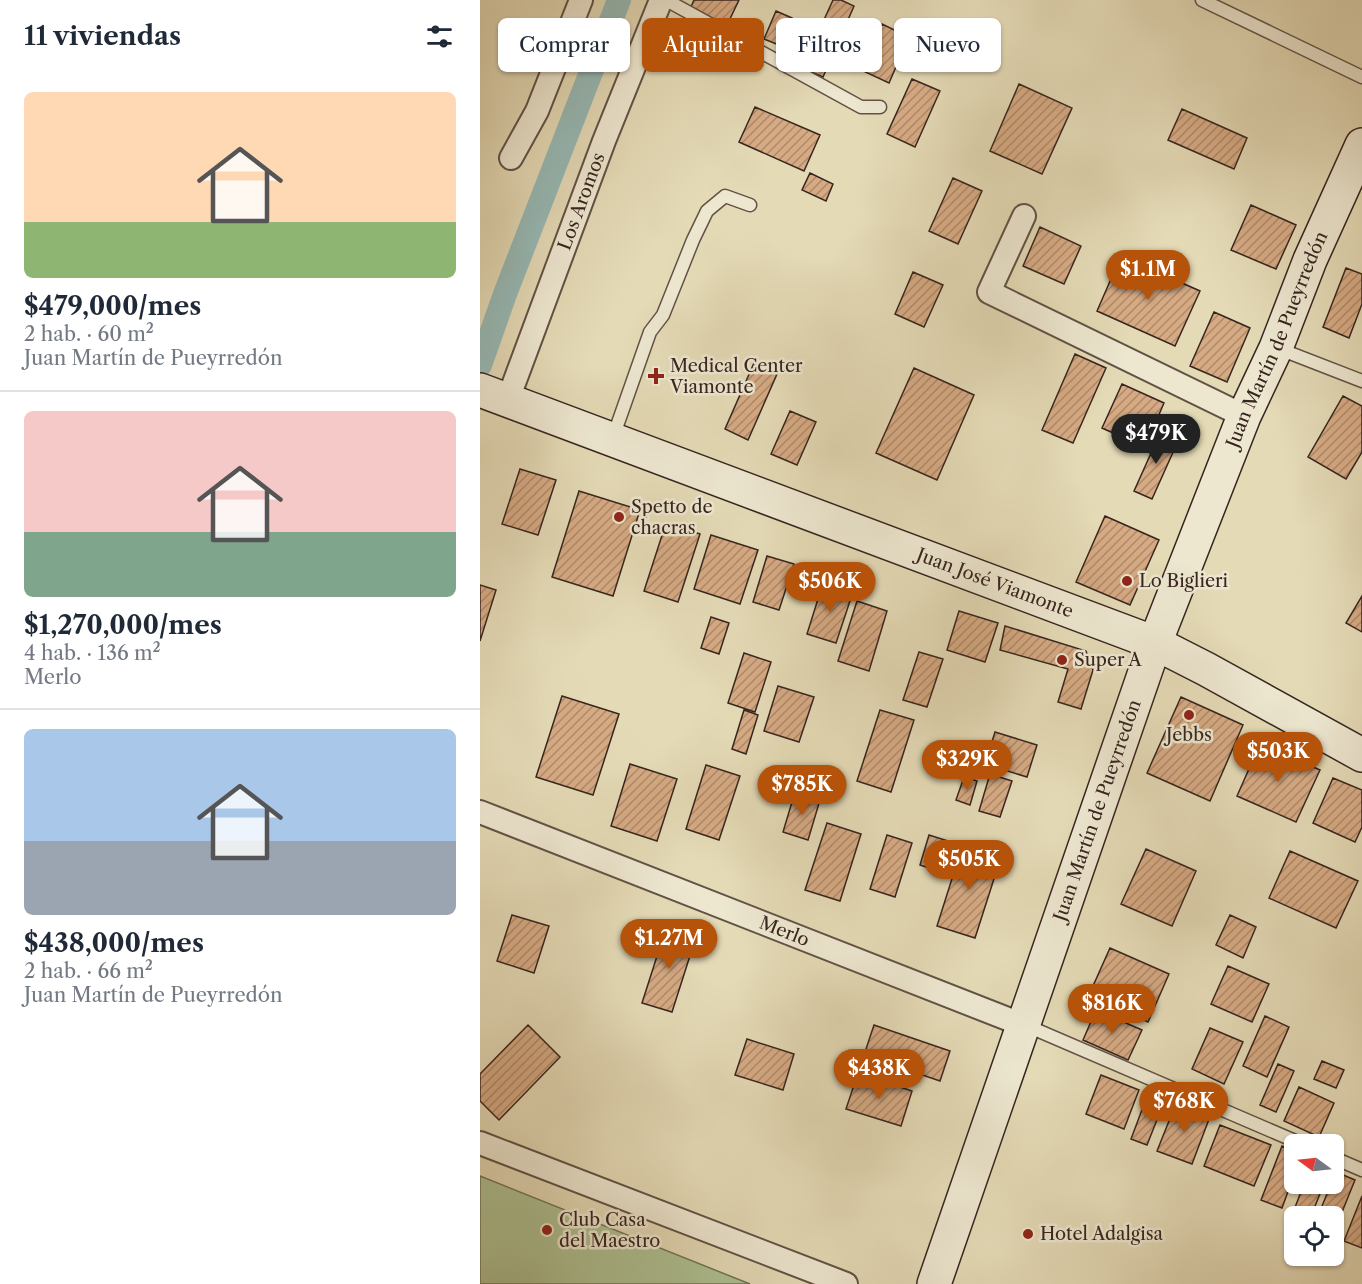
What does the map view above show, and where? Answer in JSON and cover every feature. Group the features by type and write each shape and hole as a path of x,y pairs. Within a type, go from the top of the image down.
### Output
{"main road":[{"name":"Juan Martín de Pueyrredón","path":"934,1284 1155,643 1244,416 1276,348 1311,260 1362,145"},
{"name":"Juan José Viamonte","path":"493,396 1155,643 1362,755"}],"street":[{"path":"511,159 537,111 580,0"},
{"name":"Los Aromos","path":"493,396 604,141 660,0"},
{"path":"1024,216 989,292 1244,416"},
{"name":"Merlo","path":"480,812 1023,1024"},
{"path":"480,1143 846,1284"}],"lane":[{"path":"666,0 861,107 880,107"},
{"path":"1202,0 1362,77"},
{"path":"612,441 650,332 663,315 707,211 725,196 750,205"},
{"path":"1276,348 1362,381"},
{"path":"1023,1024 1284,1136"},
{"path":"1344,1162 1362,1170"}],"green space":[{"name":"Club Casa del Maestro","path":"480,1176 750,1284 480,1284"}],"building":[{"path":"694,0 739,0 730,18 711,18 690,9"},
{"path":"833,0 841,0 854,6 849,18 825,18"},
{"path":"776,11 792,18 776,18 776,44 764,39"},
{"path":"882,24 894,30 894,72 889,83 865,72 882,72"},
{"path":"811,72 825,72 823,77"},
{"path":"912,79 940,91 915,147 887,134"},
{"path":"1019,84 1072,108 1042,174 990,151"},
{"path":"755,107 820,135 804,171 739,142"},
{"path":"1182,109 1247,138 1234,169 1168,140"},
{"path":"810,173 833,184 826,201 802,190"},
{"path":"953,178 982,191 958,244 929,231"},
{"path":"1251,205 1296,225 1276,269 1231,250"},
{"path":"1040,227 1081,246 1064,284 1023,266"},
{"path":"1121,256 1200,291 1175,346 1097,311"},
{"path":"1346,268 1362,274 1362,304 1349,338 1323,327"},
{"path":"913,272 943,285 924,327 895,314"},
{"path":"1214,312 1250,328 1227,382 1190,366"},
{"path":"1075,354 1106,368 1073,443 1042,430"},
{"path":"754,363 777,374 748,440 725,429"},
{"path":"914,368 974,395 937,480 876,453"},
{"path":"1122,384 1164,403 1145,447 1102,428"},
{"path":"1343,396 1362,406 1362,452 1346,479 1308,457"},
{"path":"790,411 816,422 797,465 771,454"},
{"path":"1161,431 1179,439 1152,499 1134,491"},
{"path":"520,469 556,480 538,535 502,524"},
{"path":"579,491 640,510 613,596 552,577"},
{"path":"1105,516 1159,540 1130,605 1076,582"},
{"path":"666,523 700,534 678,602 644,591"},
{"path":"711,535 758,550 740,604 694,589"},
{"path":"767,556 794,564 779,610 753,602"},
{"path":"823,583 853,592 836,643 807,634"},
{"path":"480,585 496,590 480,641"},
{"path":"1362,596 1362,632 1346,623"},
{"path":"857,601 887,611 869,671 838,661"},
{"path":"959,611 998,623 985,662 947,650"},
{"path":"711,617 729,623 719,654 701,648"},
{"name":"Super A","path":"1005,626 1086,651 1093,670 1081,709 1058,702 1068,669 1000,650"},
{"path":"919,652 943,659 927,707 903,700"},
{"path":"744,653 771,662 755,712 728,703"},
{"path":"778,686 814,697 799,742 764,731"},
{"path":"562,696 619,714 593,795 536,777"},
{"path":"1181,697 1243,725 1210,801 1147,773"},
{"path":"744,710 758,715 746,754 732,749"},
{"path":"880,710 914,720 891,792 857,781"},
{"path":"995,732 1037,745 1027,777 985,764"},
{"path":"1260,744 1320,770 1296,822 1237,796"},
{"path":"630,764 677,779 657,841 611,826"},
{"path":"706,765 740,776 719,840 686,829"},
{"path":"990,774 1012,781 1000,817 979,811"},
{"path":"964,777 977,781 970,805 956,800"},
{"path":"1333,778 1362,790 1362,827 1355,842 1313,823"},
{"path":"795,792 820,800 808,840 783,832"},
{"path":"827,823 861,834 840,901 805,890"},
{"path":"887,835 912,843 895,897 870,889"},
{"path":"929,835 948,841 938,871 920,865"},
{"path":"963,844 1001,857 975,938 937,926"},
{"path":"1146,849 1196,871 1172,926 1121,904"},
{"path":"1290,851 1358,881 1336,928 1269,898"},
{"path":"512,915 549,926 534,973 497,961"},
{"path":"1230,915 1256,927 1243,958 1216,945"},
{"path":"666,928 696,937 672,1012 642,1003"},
{"path":"1110,948 1169,974 1148,1022 1089,995"},
{"path":"1228,966 1269,984 1252,1022 1211,1004"},
{"path":"1096,1010 1142,1030 1128,1060 1083,1040"},
{"path":"1265,1016 1289,1027 1267,1077 1243,1066"},
{"path":"528,1025 560,1057 499,1120 480,1101 480,1074"},
{"path":"874,1025 950,1051 940,1081 864,1055"},
{"path":"1210,1028 1243,1042 1224,1084 1192,1069"},
{"path":"747,1039 794,1054 783,1090 735,1075"},
{"path":"1322,1061 1344,1070 1336,1088 1314,1079"},
{"path":"1278,1064 1294,1071 1276,1112 1260,1105"},
{"path":"858,1073 912,1091 901,1126 846,1109"},
{"path":"1101,1075 1139,1090 1124,1129 1086,1114"},
{"path":"1299,1087 1334,1103 1320,1134 1312,1134 1284,1121"},
{"path":"1149,1091 1166,1097 1147,1145 1131,1139"},
{"path":"1177,1101 1211,1114 1192,1164 1157,1151"},
{"path":"1220,1125 1271,1145 1254,1186 1204,1166"},
{"path":"1282,1146 1284,1147 1284,1194 1287,1194 1282,1208 1261,1200"},
{"path":"1344,1175 1355,1180 1344,1207 1322,1206 1327,1194 1344,1194"},
{"path":"1300,1194 1320,1194 1315,1206 1296,1206"},
{"path":"1362,1196 1362,1248 1344,1241"}],"waterway":[{"path":"480,365 505,294 619,0"}],"place":[{"name":"Medical Center Viamonte","path":"656,376"},
{"name":"Spetto de chacras","path":"619,517"},
{"name":"Lo Biglieri","path":"1127,581"},
{"name":"Super A","path":"1062,660"},
{"name":"Jebbs","path":"1189,715"},
{"name":"Club Casa del Maestro","path":"547,1230"},
{"name":"Hotel Adalgisa","path":"1028,1234"}]}
